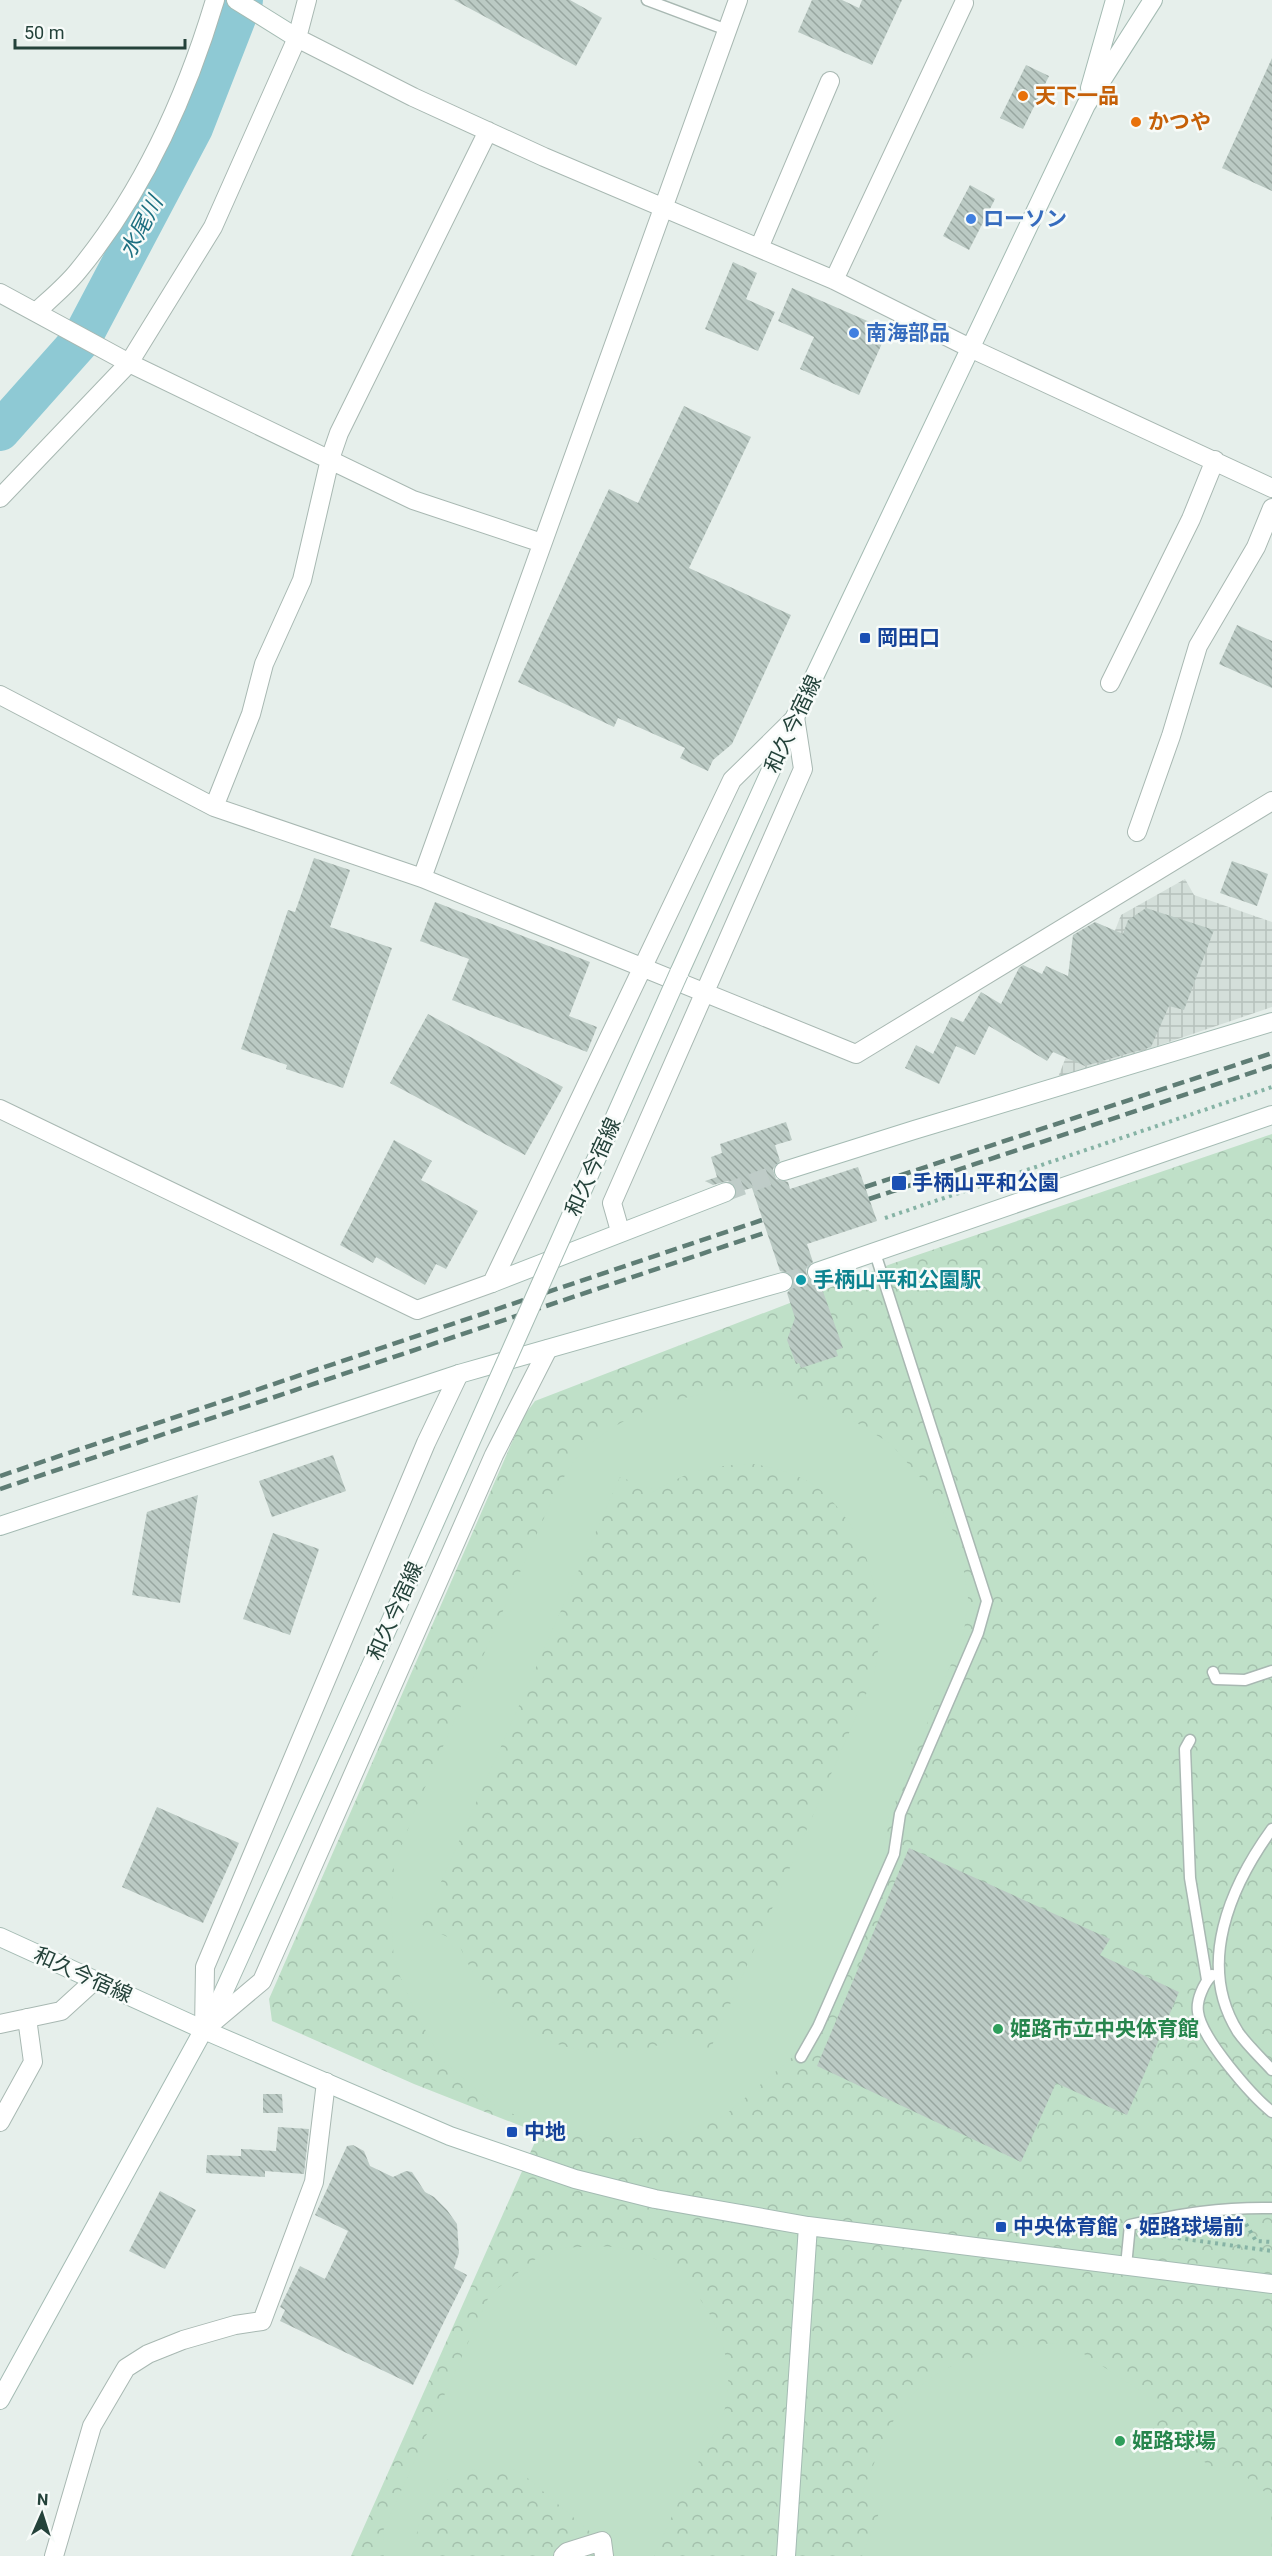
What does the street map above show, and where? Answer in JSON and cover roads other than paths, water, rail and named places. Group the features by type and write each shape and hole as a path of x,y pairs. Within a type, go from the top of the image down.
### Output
{"street":[{"path":"36,312 77,273 138,184 190,78 215,0"},
{"path":"236,0 297,38 488,131 834,280 970,348 1272,488"},
{"path":"0,498 129,363 213,227 297,38 307,0"},
{"path":"422,878 738,0"},
{"name":"和久今宿線","path":"1086,105 1115,0"},
{"name":"和久今宿線","path":"0,1937 204,2030 369,1670 795,717 1086,105 1153,0"},
{"path":"834,280 964,3"},
{"path":"759,248 830,81"},
{"path":"214,807 251,714 264,664 302,580 330,459 339,433 488,131"},
{"path":"0,293 129,363 413,500 542,543"},
{"path":"1110,683 1191,519 1215,460"},
{"path":"1137,832 1171,736 1198,646 1256,547 1272,508"},
{"path":"0,695 214,807 422,878 856,1054 1272,801"},
{"path":"492,1283 732,780 795,717"},
{"path":"620,1232 612,1203 803,769 795,717"},
{"path":"784,1171 1272,1022"},
{"path":"0,1109 150,1184 417,1310 726,1192"},
{"path":"817,1272 877,1260 1272,1116"},
{"path":"0,1526 459,1374 783,1282"},
{"path":"0,2400 204,2030 262,1981 494,1455 548,1349"},
{"path":"204,2030 204,1967 421,1454 459,1374"},
{"path":"0,2024 61,2011 95,1980"},
{"path":"0,2122 33,2062 27,2018"},
{"path":"204,2030 450,2136 575,2178 656,2199 808,2226 1272,2284"},
{"path":"54,2556 92,2426 126,2368 148,2354 183,2340 235,2325 262,2321 314,2182 326,2082"},
{"path":"786,2556 808,2226"},
{"path":"563,2556 567,2552 602,2541 603,2556"}],"lane":[{"path":"647,0 727,30"},
{"path":"801,2057 818,2027 894,1854 900,1814 978,1633 987,1601 877,1260"},
{"path":"1213,1672 1216,1679 1245,1680 1272,1671"},
{"path":"1190,1740 1185,1749 1190,1878 1207,1980"},
{"path":"1272,1829 1248,1862 1222,1930 1217,1970 1219,1990 1239,2032 1272,2070"},
{"path":"1217,1970 1203,1986 1197,2012 1227,2066 1272,2112"},
{"path":"1126,2266 1130,2225 1198,2210 1228,2207 1272,2208"}],"waterway":[{"name":"水尾川","path":"0,431 81,340 193,128 243,0"}],"tunnel":[{"path":"726,1192 784,1171"},
{"path":"783,1282 817,1272"}],"railway":[{"path":"865,1187 1272,1053"},
{"path":"869,1199 1272,1066"},
{"path":"0,1476 762,1220"},
{"path":"0,1489 767,1232"}],"place":[{"name":"天下一品","path":"1023,96"},
{"name":"かつや","path":"1136,122"},
{"name":"ローソン","path":"971,219"},
{"name":"南海部品","path":"854,333"},
{"name":"岡田口","path":"865,638"},
{"name":"手柄山平和公園","path":"899,1183"},
{"name":"手柄山平和公園駅","path":"801,1280"},
{"name":"姫路市立中央体育館","path":"998,2029"},
{"name":"中地","path":"512,2132"},
{"name":"中央体育館・姫路球場前","path":"1001,2227"},
{"name":"姫路球場","path":"1120,2441"}]}
